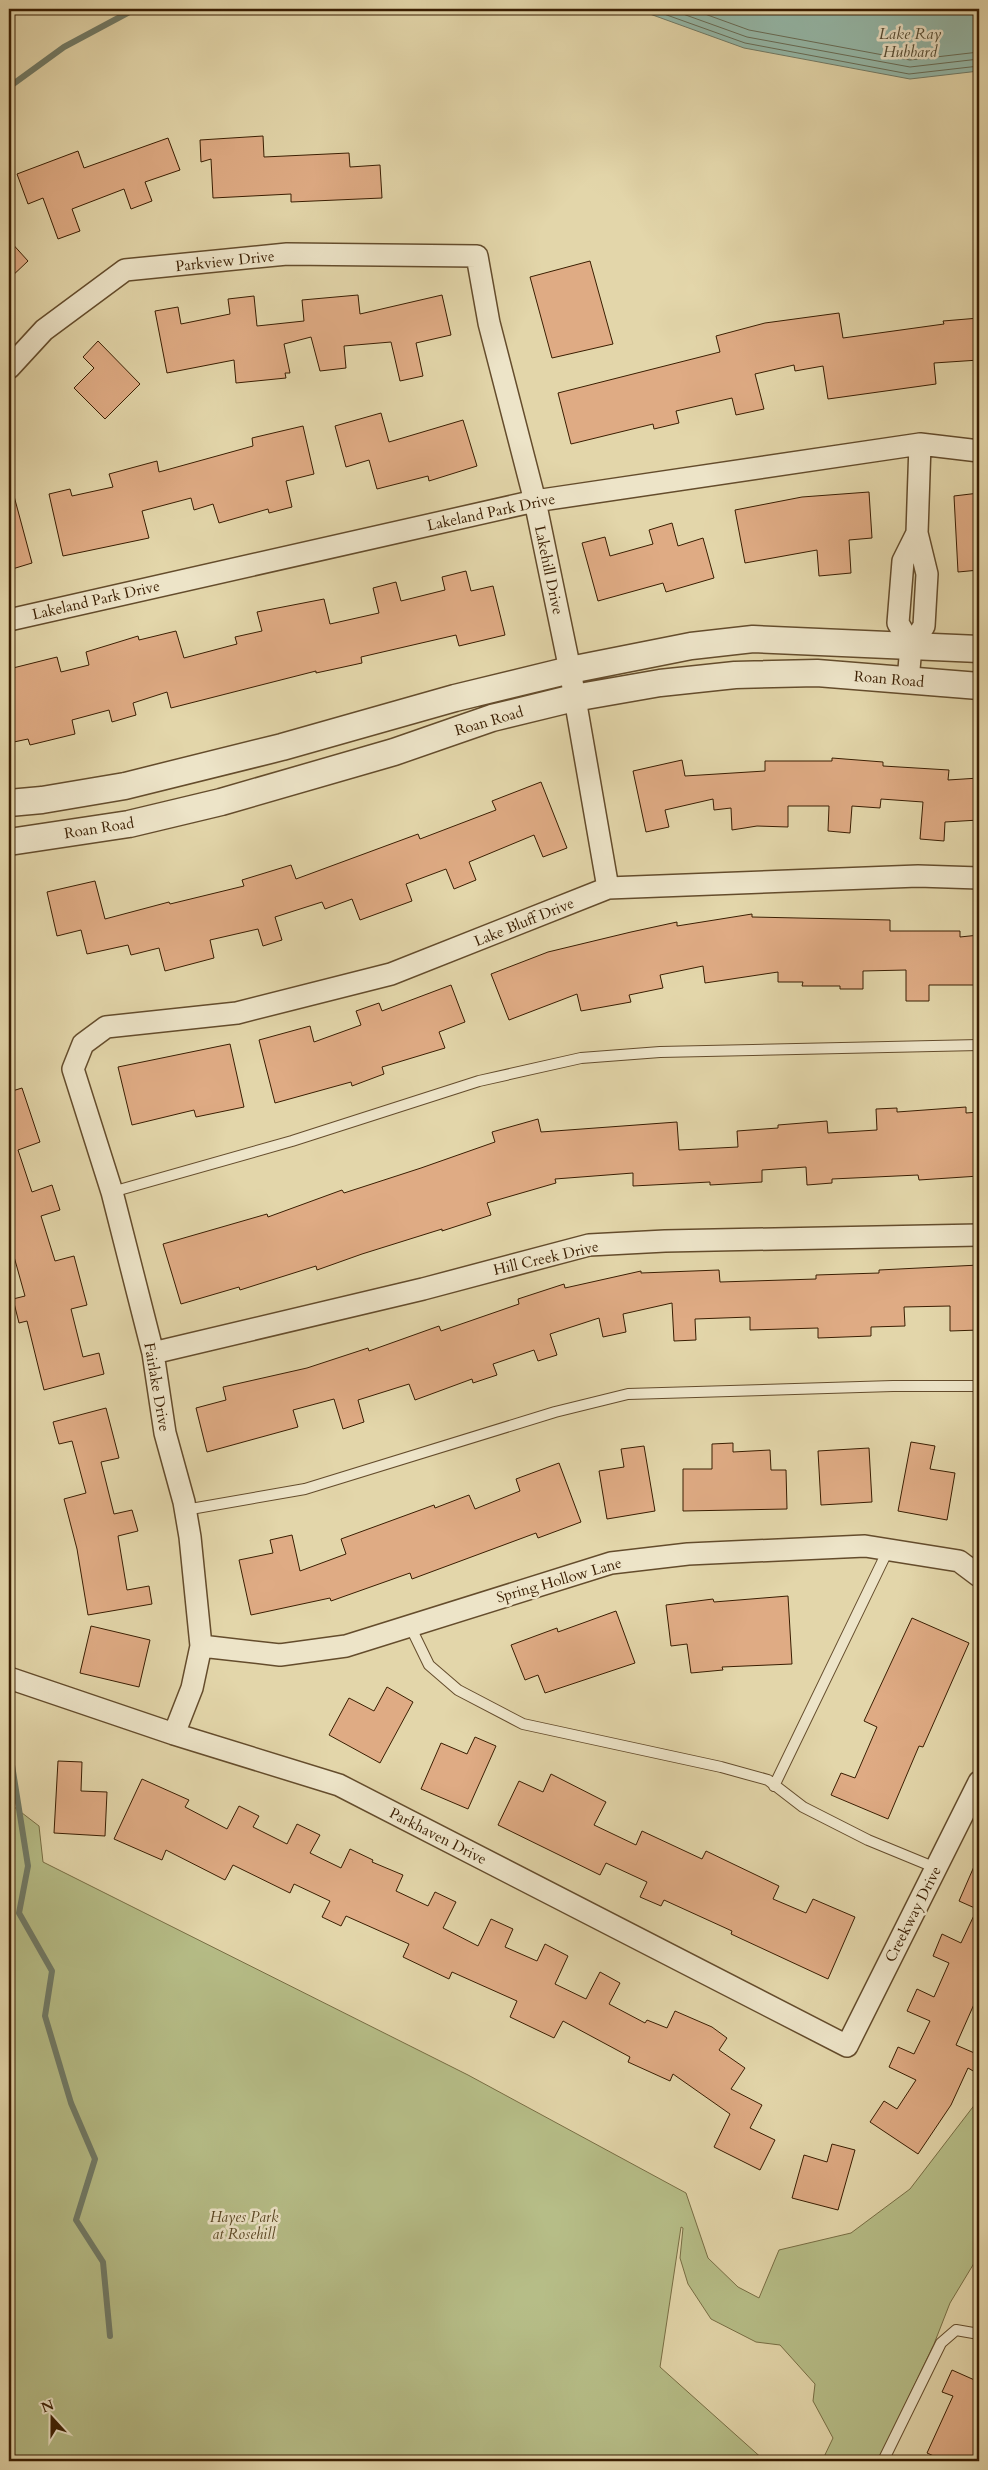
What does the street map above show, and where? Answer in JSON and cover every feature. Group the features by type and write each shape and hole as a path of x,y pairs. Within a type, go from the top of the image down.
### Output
{"street":[{"name":"Parkview Drive","path":"9,368 44,330 125,270 287,254 477,256"},
{"name":"Lakehill Drive","path":"477,256 489,323 535,502 570,670 608,888"},
{"name":"Lakeland Park Drive","path":"9,620 535,502 920,444 979,451"},
{"path":"908,681 910,646 924,626 927,574 917,533 920,444"},
{"name":"Roan Road","path":"9,803 42,800 124,786 208,767 455,698 570,670 691,646 753,639 979,649"},
{"name":"Roan Road","path":"9,842 129,824 221,802 394,752 492,718 574,698 660,683 735,675 817,673 979,686"},
{"name":"Lake Bluff Drive","path":"82,1044 106,1027 237,1013 391,974 608,888 918,876 979,878"},
{"name":"Fairlake Drive","path":"82,1044 73,1069 112,1192 153,1353 165,1433 185,1510 201,1646 192,1688 174,1734"},
{"name":"Hill Creek Drive","path":"153,1353 423,1289 589,1245 666,1241 979,1235"},
{"name":"Spring Hollow Lane","path":"201,1646 280,1655 346,1646 611,1562 698,1554 865,1546 959,1560 979,1576"},
{"name":"Parkhaven Drive","path":"9,1678 174,1734 339,1785 847,2046"},
{"name":"Creekway Drive","path":"847,2046 979,1782"}],"lane":[{"path":"112,1192 292,1140 479,1081 581,1058 660,1052 979,1046"},
{"path":"185,1510 305,1488 555,1412 628,1394 893,1386 979,1386"},
{"path":"774,1786 888,1550"},
{"path":"410,1626 429,1665 458,1690 523,1724 721,1767 768,1780 803,1807 868,1840 936,1868"},
{"path":"883,2461 941,2343 956,2330 979,2334"}],"green space":[{"name":"Hayes Park at Rosehill","path":"13,1806 39,1826 43,1862 468,2075 686,2193 708,2258 738,2287 759,2298 779,2250 851,2233 910,2189 979,2099 979,2255 950,2303 934,2344 878,2461 822,2461 833,2438 813,2401 815,2384 780,2345 756,2342 711,2319 688,2284 680,2258 683,2228 681,2227 660,2367 765,2461 9,2461 9,1807"}],"water":[{"name":"Lake Ray Hubbard","path":"636,9 979,9 979,71 910,79 744,48"}],"building":[{"path":"263,136 264,157 349,153 350,167 380,165 382,198 291,202 291,194 213,198 211,159 201,162 200,140"},
{"path":"168,138 180,170 145,182 152,201 131,209 124,189 72,209 80,231 58,239 43,198 28,204 17,174 78,151 84,168"},
{"path":"9,240 28,261 9,279"},
{"path":"590,261 613,344 552,358 530,277"},
{"path":"358,295 360,314 442,295 451,335 416,343 423,376 400,381 391,342 344,346 346,368 320,371 311,337 284,344 290,373 285,373 286,378 236,383 234,360 167,373 155,311 178,307 181,324 230,314 228,299 254,296 257,326 304,321 302,300"},
{"path":"839,313 843,338 944,324 943,321 979,318 979,360 934,363 936,384 828,399 823,366 795,371 794,365 755,374 764,409 736,415 732,398 676,411 679,423 654,429 653,424 571,444 558,393 720,352 716,336 765,323"},
{"path":"98,341 140,384 105,419 74,388 94,368 83,357"},
{"path":"381,413 389,442 463,420 477,466 429,481 428,476 377,489 369,460 346,467 335,426"},
{"path":"303,426 314,474 286,481 292,507 269,513 268,509 219,523 213,504 194,510 191,498 142,511 149,538 63,556 49,494 70,489 72,496 113,487 109,474 157,461 159,472 253,446 252,438"},
{"path":"869,492 872,538 849,540 851,573 819,576 817,550 745,563 735,510 802,497"},
{"path":"979,493 979,570 958,572 954,496"},
{"path":"14,496 32,563 9,570 9,497"},
{"path":"672,523 678,546 703,538 714,578 666,592 663,583 598,601 582,543 605,537 610,556 653,544 649,530"},
{"path":"466,571 471,591 493,586 505,635 459,646 456,635 361,657 362,663 316,673 316,671 171,708 167,692 133,703 136,715 112,722 109,710 72,720 75,734 30,745 28,739 9,743 9,669 57,657 61,672 89,665 86,652 138,636 139,640 176,631 184,658 237,644 235,637 262,631 257,612 324,599 330,624 379,613 373,588 396,582 401,601 445,590 442,577"},
{"path":"832,758 883,762 883,766 949,770 948,780 979,778 979,820 945,822 944,841 920,839 923,802 881,799 880,808 852,806 850,833 828,831 829,806 788,806 788,827 757,826 732,830 731,808 714,810 713,799 665,810 669,827 646,832 633,771 682,760 685,776 765,771 765,761 832,761"},
{"path":"541,782 567,848 543,857 534,835 469,862 476,880 454,889 446,869 406,884 412,901 360,920 352,899 325,909 322,902 275,917 282,940 263,946 258,929 210,940 214,958 165,971 159,948 131,955 128,945 87,954 81,930 57,936 47,892 95,881 105,919 169,902 170,904 244,886 242,880 291,865 296,879 418,834 420,839 496,810 492,801"},
{"path":"752,914 752,917 890,920 890,931 960,931 960,937 979,935 979,985 929,985 929,1001 906,1001 906,970 863,971 863,989 840,989 840,986 802,986 803,982 778,982 778,972 705,983 703,966 660,975 663,988 629,995 631,1002 581,1011 577,994 509,1020 491,974 548,952 631,932 677,922 677,926"},
{"path":"451,985 465,1022 439,1032 445,1048 382,1067 384,1074 352,1086 351,1082 275,1103 259,1040 310,1026 314,1042 361,1025 356,1011 379,1003 382,1011"},
{"path":"230,1044 244,1107 196,1117 194,1110 132,1125 118,1067"},
{"path":"22,1088 40,1142 18,1150 32,1192 52,1185 60,1210 41,1216 55,1261 74,1256 87,1305 71,1309 83,1357 99,1353 104,1374 44,1390 27,1321 19,1323 13,1299 25,1296 13,1253 9,1254 9,1092"},
{"path":"966,1107 966,1113 979,1112 979,1176 919,1180 918,1175 832,1179 832,1183 807,1185 806,1167 762,1170 762,1182 710,1185 710,1182 633,1186 633,1173 555,1179 556,1183 487,1203 491,1215 362,1254 317,1270 316,1266 240,1290 239,1287 181,1304 163,1244 267,1214 268,1217 342,1190 344,1193 421,1168 495,1142 492,1132 538,1119 541,1132 677,1122 679,1150 738,1147 737,1131 778,1128 778,1125 827,1121 828,1133 877,1130 876,1109 897,1108 897,1112"},
{"path":"979,1265 979,1330 950,1331 950,1306 904,1307 905,1326 871,1327 871,1336 818,1338 818,1328 750,1330 750,1317 695,1319 696,1340 674,1341 672,1303 623,1314 626,1332 603,1337 599,1318 550,1334 557,1355 538,1361 534,1350 493,1364 497,1375 473,1383 472,1379 415,1400 409,1384 358,1400 364,1422 343,1429 334,1399 293,1410 298,1427 207,1452 196,1408 226,1400 223,1387 307,1368 368,1348 369,1351 439,1326 441,1331 519,1304 518,1299 564,1284 565,1288 641,1271 641,1273 719,1270 720,1282 816,1279 816,1275 879,1273 879,1270"},
{"path":"106,1408 119,1458 101,1462 114,1514 132,1510 138,1531 118,1536 127,1590 149,1586 152,1604 88,1615 77,1549 64,1499 86,1493 72,1441 59,1444 53,1422"},
{"path":"911,1442 935,1446 930,1469 955,1473 947,1520 898,1511"},
{"path":"733,1443 733,1452 770,1450 771,1470 786,1470 787,1509 683,1511 683,1469 712,1469 712,1444"},
{"path":"644,1446 655,1511 607,1519 599,1471 624,1467 621,1449"},
{"path":"869,1448 872,1502 821,1505 818,1451"},
{"path":"559,1463 581,1522 538,1538 536,1533 412,1579 410,1573 331,1601 330,1598 251,1615 239,1560 273,1553 270,1540 292,1535 300,1571 346,1554 341,1539 434,1505 435,1508 469,1495 475,1509 520,1491 516,1479"},
{"path":"788,1596 792,1664 722,1667 723,1670 691,1673 687,1644 671,1646 666,1605 713,1599 714,1602"},
{"path":"616,1611 635,1663 545,1693 538,1675 525,1680 511,1645 557,1628 558,1632"},
{"path":"912,1618 969,1643 923,1747 919,1746 888,1819 831,1795 841,1773 855,1778 877,1727 864,1721"},
{"path":"91,1626 150,1640 139,1687 80,1673"},
{"path":"387,1687 413,1702 380,1763 329,1735 349,1698 374,1711"},
{"path":"475,1737 496,1746 468,1809 421,1789 441,1743 467,1754"},
{"path":"58,1761 82,1762 81,1791 107,1792 105,1836 54,1833"},
{"path":"551,1774 606,1802 594,1825 636,1845 642,1831 702,1859 706,1851 779,1886 773,1899 806,1913 813,1899 855,1917 828,1979 731,1934 732,1931 664,1900 661,1906 640,1897 647,1882 606,1863 600,1875 498,1825 519,1781 543,1792"},
{"path":"142,1779 189,1800 185,1807 227,1829 239,1806 259,1816 253,1827 287,1844 297,1824 320,1835 310,1853 341,1868 350,1849 373,1860 372,1862 403,1875 396,1891 428,1906 435,1892 456,1902 443,1928 478,1946 491,1919 513,1929 505,1947 537,1961 545,1944 568,1956 555,1984 586,1999 600,1972 620,1983 609,2004 645,2023 647,2020 667,2028 675,2011 712,2027 727,2038 719,2050 745,2068 731,2089 762,2105 750,2128 775,2140 760,2170 714,2147 730,2114 673,2074 670,2081 628,2062 630,2057 563,2021 554,2038 510,2017 517,2001 452,1972 449,1979 403,1957 409,1944 346,1916 341,1926 322,1917 330,1901 294,1884 290,1893 233,1865 225,1880 166,1850 162,1860 114,1839"},
{"path":"979,1855 979,1993 956,2045 979,2055 979,2062 975,2072 968,2068 951,2105 918,2154 870,2122 884,2101 897,2109 916,2080 889,2067 898,2047 914,2054 930,2021 907,2011 917,1989 934,1997 949,1963 933,1956 942,1934 961,1943 977,1909 959,1901"},
{"path":"832,2144 855,2150 838,2210 792,2198 804,2155 827,2162"},
{"path":"952,2370 979,2382 979,2461 945,2461 927,2453 953,2396 942,2392"}],"waterway":[{"path":"9,87 64,47 135,9"},
{"path":"9,1746 28,1866 19,1913 52,1971 45,2016 71,2103 95,2159 76,2220 103,2262 110,2336"}]}
